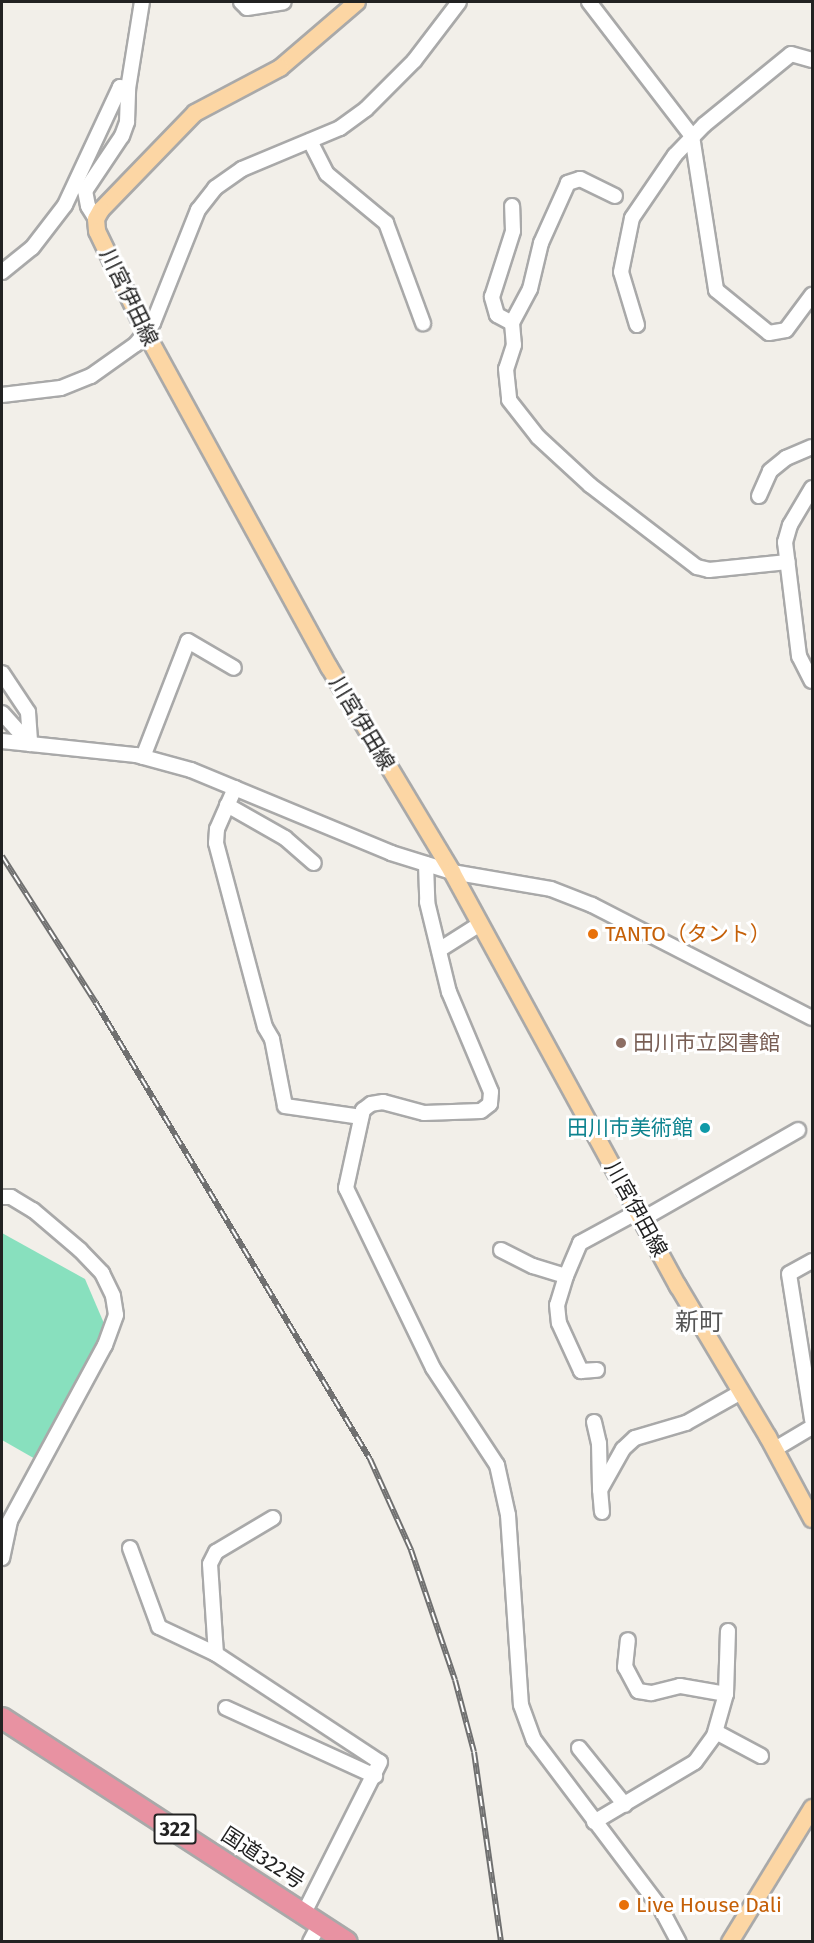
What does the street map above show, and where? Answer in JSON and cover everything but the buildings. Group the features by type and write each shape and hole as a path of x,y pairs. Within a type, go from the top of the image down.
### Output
{"highway":[{"name":"国道322号","path":"2,1718 347,1941"}],"main road":[{"path":"96,219 195,113 280,68 357,2"},
{"name":"川宮伊田線","path":"96,219 97,231 146,333 329,667 452,872 639,1216 775,1449 813,1519"},
{"path":"730,1941 813,1808"}],"street":[{"path":"96,219 88,206 85,191 122,136 127,122 128,89 141,2"},
{"path":"241,2 247,8 284,2"},
{"path":"2,395 61,388 91,376 116,360 146,333 171,287 198,210 215,188 242,169 340,128 366,109 414,61 459,2"},
{"path":"589,2 692,136 716,290 769,333 786,330 813,295"},
{"path":"637,326 621,272 632,218 675,155 692,136 790,54 813,60"},
{"path":"2,272 32,248 65,205 120,87 128,89"},
{"path":"310,141 327,174 386,223 423,323"},
{"path":"615,196 580,179 568,183 541,243 530,289 512,323 514,345 506,369 509,400 537,437 590,485 697,567 709,570 788,562"},
{"path":"512,206 513,231 492,297 497,315 512,323"},
{"path":"759,496 770,471 786,458 813,447"},
{"path":"813,488 790,525 785,542 800,656 813,681"},
{"path":"143,757 188,641 234,668"},
{"path":"2,673 28,712 30,744"},
{"path":"2,713 30,744"},
{"path":"2,741 143,757 191,770 426,864 452,872 551,889 592,905 813,1017"},
{"path":"235,788 227,805 216,843 265,1027 272,1039 285,1106 361,1117"},
{"path":"227,805 285,838 314,863"},
{"path":"426,864 427,902 448,992 491,1092 490,1104 481,1111 424,1113 383,1102 371,1104 361,1117 346,1188 433,1368 496,1465 508,1515 521,1705 534,1740 660,1907 679,1941"},
{"path":"439,950 480,924"},
{"path":"597,1370 581,1371 559,1323 557,1305 566,1275 580,1243 639,1216 798,1130"},
{"path":"2,1197 11,1197 33,1210 80,1250 102,1273 113,1296 116,1315 105,1345 10,1521 2,1558"},
{"path":"501,1250 533,1266 566,1275"},
{"path":"813,1261 789,1274 808,1363 813,1420"},
{"path":"600,1490 622,1449 635,1438 686,1424 741,1392"},
{"path":"594,1422 599,1443 602,1512"},
{"path":"775,1449 813,1427"},
{"path":"216,1654 210,1564 216,1552 273,1518"},
{"path":"130,1548 159,1627 216,1654 380,1762 312,1918 310,1941"},
{"path":"594,1822 695,1762 716,1732 726,1694 728,1631"},
{"path":"628,1640 625,1667 638,1691 651,1693 680,1686 726,1694"},
{"path":"226,1708 375,1776"},
{"path":"716,1732 761,1756"},
{"path":"579,1748 625,1805"}],"green space":[{"path":"2,1233 85,1279 106,1328 37,1460 2,1440"}],"railway":[{"path":"2,856 96,1003 370,1459 411,1550 455,1680 474,1752 501,1942"}],"place":[{"name":"TANTO（タント）","path":"593,934"},
{"name":"田川市立図書館","path":"621,1043"},
{"name":"田川市美術館","path":"705,1128"},
{"name":"Live House Dali","path":"624,1905"}],"district":[{"name":"新町","path":"699,1323"}]}
